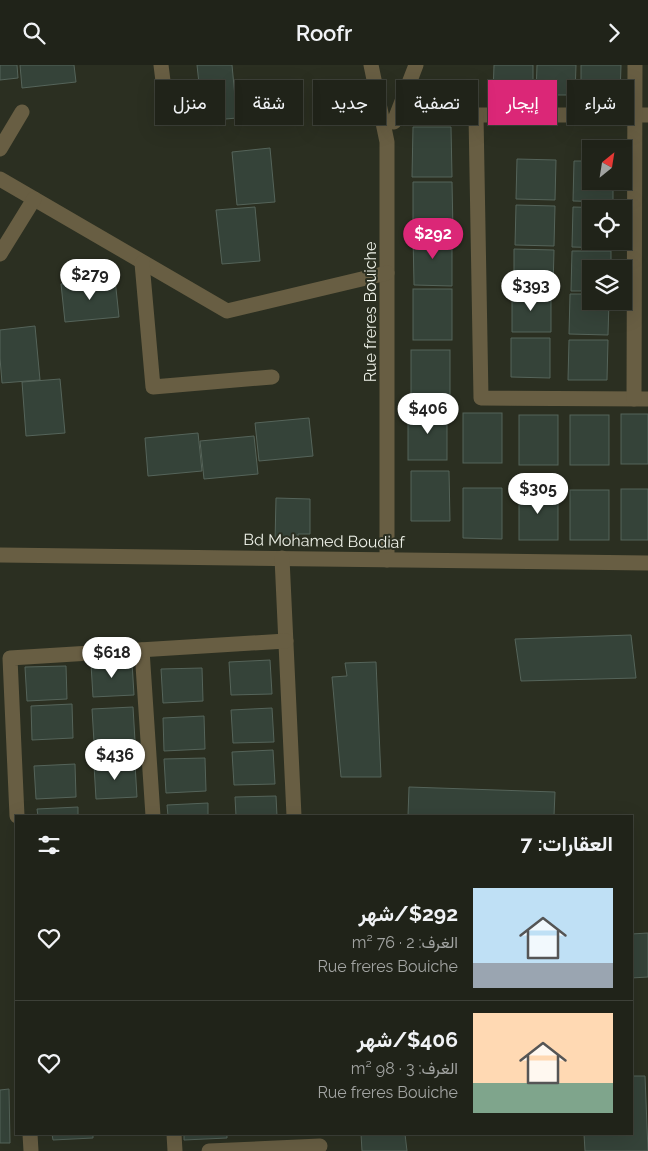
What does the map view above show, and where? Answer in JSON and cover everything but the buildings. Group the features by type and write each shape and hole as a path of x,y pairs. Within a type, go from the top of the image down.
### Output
{"street":[{"path":"161,65 163,80"},
{"name":"Rue freres Bouiche","path":"371,65 387,143 387,560"},
{"path":"410,80 416,65"},
{"path":"476,125 481,397 641,399 641,115 635,65"},
{"path":"0,149 22,112"},
{"path":"478,115 641,115"},
{"path":"387,143 396,118"},
{"path":"0,179 227,311 387,273"},
{"path":"0,254 34,199"},
{"path":"142,263 153,387 272,377"},
{"name":"Bd Mohamed Boudiaf","path":"0,555 648,563"},
{"path":"282,558 294,815"},
{"path":"17,815 10,658 286,641"},
{"path":"142,649 153,815"},
{"path":"30,1135 31,1151"},
{"path":"174,1135 175,1151"},
{"path":"208,1151 319,1144"}]}
